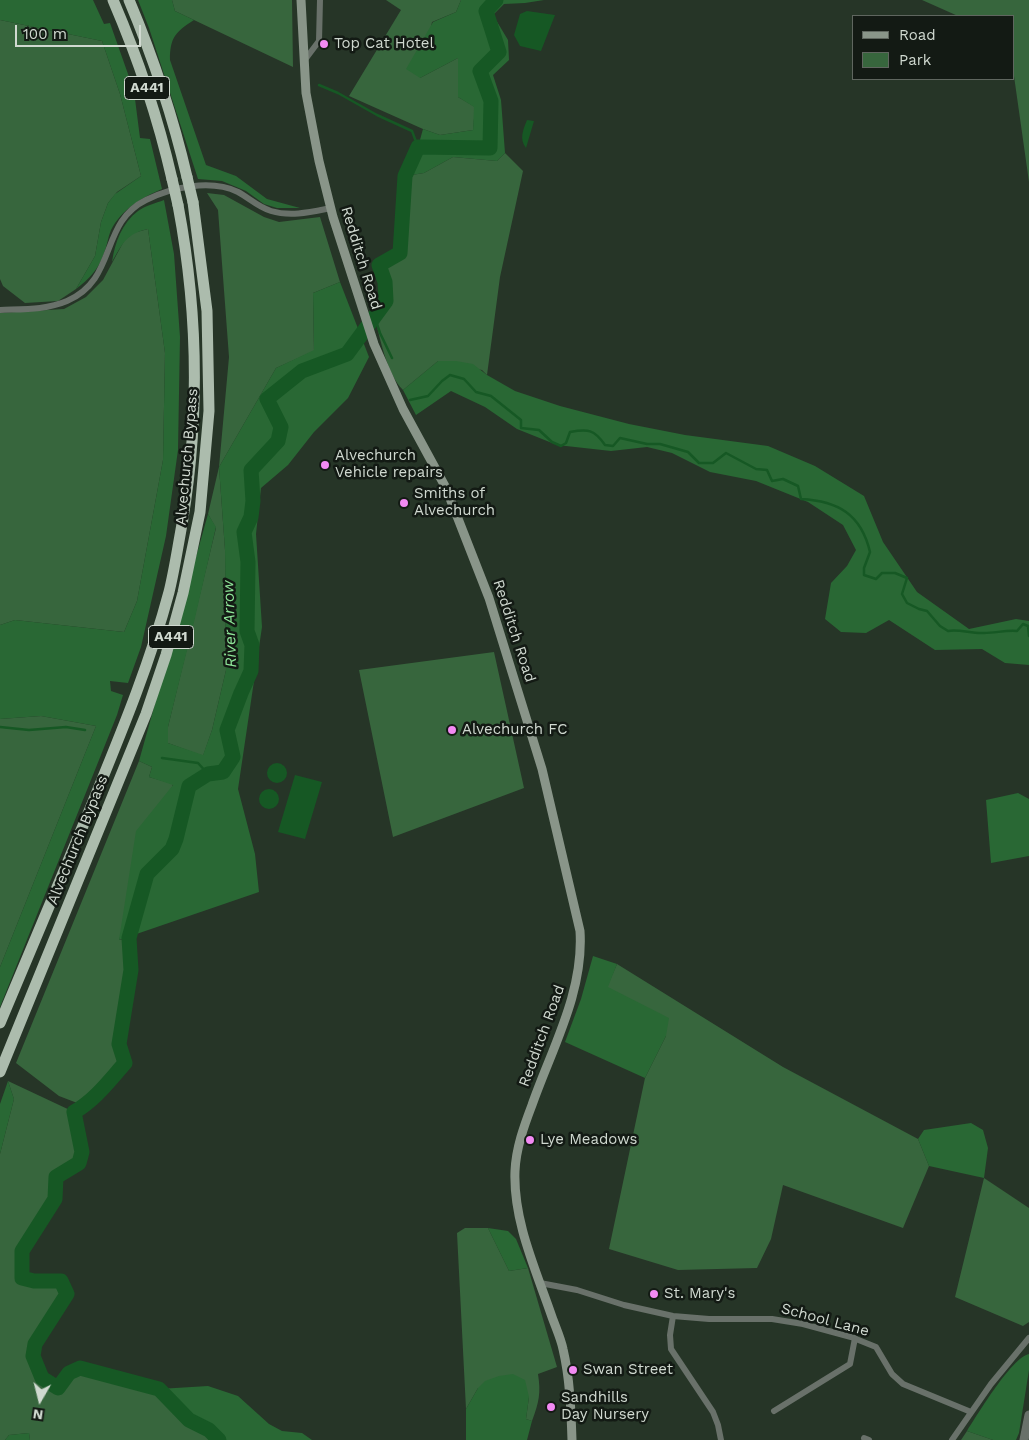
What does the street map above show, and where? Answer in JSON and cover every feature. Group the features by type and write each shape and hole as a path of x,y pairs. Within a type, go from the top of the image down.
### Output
{"highway":[{"name":"Alvechurch Bypass","path":"0,1023 132,707 170,590 186,505 194,408 193,314 183,231 164,141 136,58 113,0"},
{"name":"Alvechurch Bypass","path":"0,1072 146,714 166,655 183,593 200,512 209,411 207,312 193,202 179,140 150,54 128,0"}],"main road":[{"name":"Redditch Road","path":"301,0 306,93 331,208 374,344 403,409 446,488 486,590 508,654 542,769 580,931 581,954 577,983 526,1122 519,1146 516,1167 515,1188 520,1221 540,1283"},
{"path":"540,1283 563,1349 571,1406 572,1440"}],"street":[{"path":"304,61 319,42 320,0"},
{"path":"0,310 52,306 76,296 93,282 99,274 113,234 120,222 136,206 162,193 202,185 217,186 232,190 262,207 277,212 300,213 331,208"},
{"name":"School Lane","path":"540,1283 577,1290 631,1307 673,1316 730,1320 772,1319 803,1324 855,1338 876,1348 892,1374 903,1384 971,1412"},
{"path":"673,1316 670,1335 671,1349 713,1412 721,1440"},
{"path":"774,1411 850,1364 855,1338"},
{"path":"952,1440 1003,1368 1029,1338"},
{"path":"1024,1440 1029,1415"}],"green space":[{"path":"172,0 292,0 293,67 175,11"},
{"path":"386,0 461,0 456,12 432,22 420,78 458,58 458,97 475,107 473,130 440,135 349,96 401,10"},
{"path":"922,0 1029,0 1029,182 1014,76 1014,15 956,15"},
{"path":"0,20 102,41 120,94 141,176 117,192 108,203 101,222 95,256 76,289 58,301 25,303 3,286 0,279"},
{"path":"505,153 523,171 500,277 487,375 482,370 438,361 403,390 388,366 375,318 386,301 385,282 379,265 400,253 405,176 424,173 453,157 497,161"},
{"path":"207,193 224,195 264,217 279,222 320,217 340,282 313,293 314,351 276,368 219,467 229,357 218,210"},
{"path":"148,229 165,353 163,460 137,601 124,632 15,620 0,625 0,313 64,309 86,297 103,280 124,241 133,233"},
{"path":"219,467 225,550 226,670 212,730 203,756 168,743 168,727 216,528 208,514"},
{"path":"494,652 524,788 393,837 359,670"},
{"path":"41,716 96,726 0,967 0,719"},
{"path":"139,761 152,767 149,777 173,784 119,940 129,938 131,970 119,1044 125,1063 85,1106 59,1096 16,1063"},
{"path":"617,964 783,1067 918,1139 929,1166 903,1228 783,1185 771,1239 757,1268 678,1270 609,1249 645,1078 666,1036 607,987"},
{"path":"8,1081 74,1112 82,1152 79,1163 56,1177 55,1199 22,1252 22,1278 34,1281 61,1281 67,1294 35,1344 33,1356 42,1378 58,1388 69,1373 80,1368 159,1389 189,1420 209,1430 219,1440 30,1440 29,1433 9,1435 5,1440 0,1440 0,1154 14,1099"},
{"path":"984,1178 1029,1208 1029,1322 1023,1326 955,1297"},
{"path":"465,1228 488,1228 509,1271 528,1268 557,1367 538,1374 539,1398 532,1421 526,1419 529,1397 478,1388 466,1409 457,1233"},
{"path":"967,1431 993,1440 961,1440"}],"shaded area":[{"path":"0,0 93,0 104,24 110,23 134,91 140,138 150,139 162,189 140,200 126,210 111,230 105,250 96,269 76,289 95,256 101,222 108,203 115,194 141,176 120,94 102,41 0,20"},
{"path":"138,0 172,0 175,11 194,20 182,28 175,36 171,46 170,60 206,165 236,176 267,199 300,208 277,208 264,204 246,191 222,181 198,179 149,28"},
{"path":"461,0 544,0 504,4 493,15 508,40 509,60 493,75 501,100 505,153 497,161 453,157 424,173 405,176 418,147 423,129 440,135 473,130 474,107 458,97 458,58 420,78 406,69 433,22 456,12"},
{"path":"527,11 555,15 541,51 520,46 514,35 520,14"},
{"path":"527,120 534,121 526,148 522,138"},
{"path":"164,200 174,254 180,337 178,450 166,536 141,647 128,683 110,681 111,691 123,695 117,715 0,1007 0,967 96,726 41,716 0,719 0,625 15,620 124,632 137,601 163,460 165,353 148,229 126,240 112,262 117,240 132,216 141,209"},
{"path":"340,282 369,357 348,398 314,432 288,465 261,488 256,534 262,627 238,789 255,854 259,892 119,940 136,831 173,785 149,777 152,767 139,761 208,514 216,527 168,727 168,743 203,755 212,730 226,670 225,550 219,467 276,368 314,350 313,293"},
{"path":"438,361 456,361 473,364 487,375 515,391 560,406 629,424 685,435 768,446 815,466 864,496 883,542 917,592 969,629 1016,619 1029,621 1029,665 1005,663 982,649 935,650 889,620 866,633 841,632 825,619 831,583 847,566 856,550 843,525 808,502 756,481 710,472 672,453 647,447 611,451 557,445 517,429 485,407 451,391 416,415 403,390"},
{"path":"277,763 284,766 287,773 284,780 277,783 270,780 267,773 270,766"},
{"path":"295,775 322,782 305,839 278,832"},
{"path":"269,789 276,792 279,799 276,806 269,809 262,806 259,799 262,792"},
{"path":"1018,793 1029,799 1029,856 991,863 986,800"},
{"path":"593,956 617,964 608,987 669,1018 666,1036 645,1078 565,1042 581,999"},
{"path":"8,1081 14,1099 0,1154 0,1104"},
{"path":"971,1123 983,1130 988,1148 984,1178 929,1166 918,1139 924,1130"},
{"path":"488,1228 508,1231 516,1239 528,1268 509,1271"},
{"path":"1029,1354 1029,1370 1019,1433 1016,1440 993,1440 967,1431 1005,1375 1022,1357"},
{"path":"513,1374 525,1380 529,1397 526,1419 532,1421 527,1440 466,1440 466,1409 478,1388 485,1381"},
{"path":"208,1386 238,1396 269,1424 282,1431 302,1433 312,1440 219,1440 209,1430 189,1420 159,1389"},
{"path":"29,1433 30,1440 5,1440 9,1435"}],"waterway":[{"name":"River Arrow","path":"219,1440 209,1430 189,1420 159,1389 80,1368 69,1373 58,1388 42,1378 33,1356 35,1344 67,1294 61,1281 34,1281 22,1278 22,1251 55,1199 56,1177 79,1163 82,1152 74,1112 95,1096 125,1063 119,1044 131,970 129,938 147,874 172,849 189,786 208,774 223,772 233,757 227,730 251,671 252,645 247,631 248,562 244,532 251,517 253,501 251,470 278,441 281,427 267,399 302,371 347,354 386,301 385,282 379,265 400,253 405,176 418,147 490,148 491,101 480,71 499,52 486,11 496,0"},
{"path":"319,85 412,131 418,147"},
{"path":"375,318 392,358"},
{"path":"410,400 428,396 450,375 464,379 476,392 491,396 521,420 521,428 539,430 552,442 561,446 566,443 570,432 590,431 605,445 613,446 620,438 647,444 660,444 688,452 699,463 713,463 726,453 756,469 767,470 772,481 783,479 798,486 801,499 826,503 846,512 861,528 870,552 864,568 864,575 876,579 882,573 895,573 907,578 902,594 907,603 927,611 940,626 948,631 980,633 1017,631 1023,624 1028,626 1029,636"},
{"path":"0,727 29,730 66,727 85,730"},
{"path":"162,758 198,763 208,774"}],"place":[{"name":"Top Cat Hotel","path":"324,44"},
{"name":"Alvechurch Vehicle repairs","path":"325,465"},
{"name":"Smiths of Alvechurch","path":"404,503"},
{"name":"Alvechurch FC","path":"452,730"},
{"name":"Lye Meadows","path":"530,1140"},
{"name":"St. Mary's","path":"654,1294"},
{"name":"Swan Street","path":"573,1370"},
{"name":"Sandhills Day Nursery","path":"551,1407"}]}
